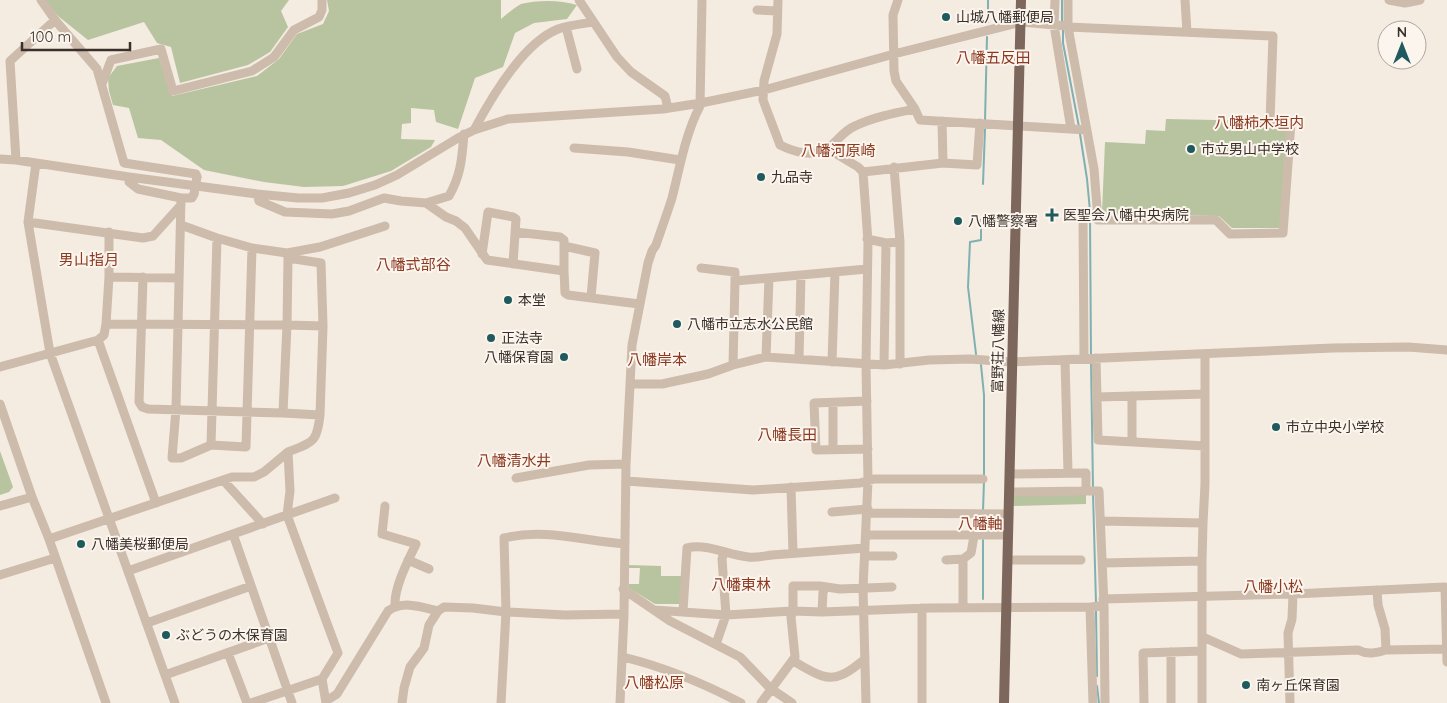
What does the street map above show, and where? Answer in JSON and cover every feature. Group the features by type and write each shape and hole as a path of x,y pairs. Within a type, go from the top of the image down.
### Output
{"main road":[{"name":"富野荘八幡線","path":"1004,703 1021,0"}],"street":[{"path":"28,222 143,238 153,236 181,202 192,198 198,177 196,174 124,163 96,69 41,0"},
{"path":"102,84 111,60 161,49 173,91 252,71 274,57 294,30 319,17 322,10 322,0"},
{"path":"578,0 617,57 630,72 665,96 668,108"},
{"path":"620,703 623,657 626,464 632,345 648,263 656,246 672,198 680,160 700,104 702,0"},
{"path":"778,0 777,34 764,81 764,100 780,145 790,150 815,153 828,149 839,136 854,126 881,116 915,109"},
{"path":"898,0 893,15 892,30 894,71 896,81 915,109 920,120 1080,130"},
{"path":"0,159 257,194 322,198 349,193 375,185 397,175 464,134 508,119 700,104 764,90 894,54 1021,22 1061,26 1273,36 1270,121 1291,122 1284,233 1230,234 1216,220 1098,220 1094,168 1080,130 1061,26 1055,0"},
{"path":"1068,0 1061,26 1080,130"},
{"path":"1185,0 1187,32"},
{"path":"1390,0 1405,3 1420,0"},
{"path":"757,10 778,11"},
{"path":"16,160 10,61 56,20"},
{"path":"474,130 501,83 515,65 545,36 558,29 593,22"},
{"path":"566,27 576,69"},
{"path":"942,121 943,163"},
{"path":"862,172 943,163 977,165 980,123"},
{"path":"257,194 258,201 284,212 332,214 349,211 384,198 426,203 449,196 457,181 462,163 464,134"},
{"path":"574,148 628,152 680,160"},
{"path":"828,149 858,167 862,172 867,239 868,511 862,588 866,703"},
{"path":"36,163 28,222 50,353 175,703"},
{"path":"894,167 900,242 900,364"},
{"path":"129,177 129,182 138,189 181,202"},
{"path":"181,202 176,409 172,458 181,458 211,445 246,447 252,248"},
{"path":"426,203 465,228 487,260 564,270"},
{"path":"482,254 488,212 516,219 513,264"},
{"path":"1098,214 1083,214 1090,358 1097,397 1098,440 1204,446"},
{"path":"49,539 232,477 254,477 264,472 288,452 312,442 318,432 323,326 321,263 252,248 181,225"},
{"path":"288,255 320,247 385,226"},
{"path":"0,367 98,340 104,335 109,277 109,232"},
{"path":"515,232 560,237 564,240 565,292 568,295 639,304"},
{"path":"211,445 217,238"},
{"path":"867,239 900,242"},
{"path":"884,366 886,242"},
{"path":"564,246 596,253 591,297"},
{"path":"283,413 288,255"},
{"path":"700,268 735,272 733,365"},
{"path":"735,281 867,269"},
{"path":"832,362 835,272"},
{"path":"799,358 801,275"},
{"path":"109,277 179,278"},
{"path":"143,277 139,402 142,407 148,409 320,414"},
{"path":"766,357 768,278"},
{"path":"106,324 178,323 323,326"},
{"path":"98,340 156,503"},
{"path":"630,384 662,384 708,374 733,365 766,357 799,358 884,366 970,359 1012,362 1333,348 1408,347 1447,350"},
{"path":"1202,703 1205,354"},
{"path":"1065,360 1068,472"},
{"path":"1097,397 1205,394"},
{"path":"1132,396 1132,442"},
{"path":"867,401 814,404 816,450 868,449"},
{"path":"832,403 833,449"},
{"path":"0,404 106,703"},
{"path":"228,653 249,703 322,679 338,654 286,515 290,491 288,452"},
{"path":"516,478 589,465 626,464"},
{"path":"1010,474 1086,473 1090,491"},
{"path":"626,481 753,490 868,482 874,479 983,479"},
{"path":"223,480 263,524"},
{"path":"791,487 793,553"},
{"path":"1010,492 1099,491 1102,563 1093,703"},
{"path":"0,506 32,497"},
{"path":"128,571 334,498"},
{"path":"385,506 382,534 416,544 408,560 395,598 395,606"},
{"path":"832,512 1009,514"},
{"path":"1101,521 1203,523"},
{"path":"233,534 292,703"},
{"path":"501,703 506,612 504,538 522,534 544,534 625,544"},
{"path":"866,535 1008,535"},
{"path":"946,560 963,560 971,553 974,536"},
{"path":"683,611 687,548 698,546 747,557 793,553 865,552 893,556"},
{"path":"716,644 726,615 722,559 724,552"},
{"path":"0,575 55,558"},
{"path":"408,560 429,568"},
{"path":"963,560 963,608"},
{"path":"1008,560 1080,560"},
{"path":"1102,563 1202,561"},
{"path":"146,623 251,586"},
{"path":"760,703 795,657 791,617 793,611 793,586 820,586 826,588 892,587"},
{"path":"654,610 726,615 793,611 1006,608 1098,605 1202,596 1445,587 1447,662"},
{"path":"822,612 823,592 826,588"},
{"path":"623,589 670,622 740,657 770,688 792,703"},
{"path":"1377,590 1378,604 1385,629 1386,650"},
{"path":"1290,703 1288,633 1292,619 1293,594"},
{"path":"322,679 326,702 337,694 388,611 395,606 415,605 438,611"},
{"path":"1098,605 1105,703"},
{"path":"402,703 410,667 424,648 429,625 438,611 444,607 506,612 624,614"},
{"path":"922,608 922,703"},
{"path":"1203,637 1241,654 1358,650 1364,653 1371,653 1386,650 1446,649"},
{"path":"165,675 269,638"},
{"path":"1144,703 1143,654 1202,651"},
{"path":"1171,652 1171,703"},
{"path":"623,657 656,665 741,703"},
{"path":"793,660 822,676 831,678 841,676 865,660"}],"green space":[{"path":"44,0 289,0 281,11 288,27 270,52 248,65 180,83 171,47 157,43 144,22 88,40 58,16"},
{"path":"327,0 501,0 501,19 521,4 556,1 577,5 567,19 534,23 515,33 503,67 475,78 458,129 436,122 434,110 411,108 411,123 402,124 401,139 435,140 431,147 391,171 343,186 304,187 264,182 204,170 161,140 138,138 129,108 113,105 108,78 117,66 159,58 172,96 257,76 279,59 297,34 323,24 329,11"},
{"path":"1166,119 1265,121 1265,126 1287,127 1280,228 1232,228 1219,216 1105,214 1102,212 1105,142 1145,144 1146,130 1165,131"},
{"path":"0,451 13,487 9,492 0,495"},
{"path":"1086,494 1086,504 1013,506 1013,495"},
{"path":"628,565 661,566 661,576 682,576 680,604 655,604 629,588 629,584 639,584 640,568 629,568"}],"waterway":[{"path":"988,0 988,22"},
{"path":"1062,0 1062,23"},
{"path":"1063,28 1063,43 1079,127"},
{"path":"985,121 987,37"},
{"path":"983,184 985,129"},
{"path":"1080,134 1090,211"},
{"path":"1090,218 1091,356"},
{"path":"976,354 968,287 970,242 981,240 981,220"},
{"path":"1091,361 1093,488"},
{"path":"981,365 984,395 984,476"},
{"path":"983,511 984,481"},
{"path":"1093,493 1096,603"},
{"path":"983,532 984,518"},
{"path":"983,540 983,599"},
{"path":"1096,611 1097,676"},
{"path":"1097,686 1099,703"}],"place":[{"name":"山城八幡郵便局","path":"946,17"},
{"name":"市立男山中学校","path":"1191,149"},
{"name":"九品寺","path":"761,177"},
{"name":"医聖会八幡中央病院","path":"1052,215"},
{"name":"八幡警察署","path":"958,221"},
{"name":"本堂","path":"508,300"},
{"name":"八幡市立志水公民館","path":"677,324"},
{"name":"正法寺","path":"491,338"},
{"name":"八幡保育園","path":"564,357"},
{"name":"市立中央小学校","path":"1276,427"},
{"name":"八幡美桜郵便局","path":"81,544"},
{"name":"ぶどうの木保育園","path":"166,635"},
{"name":"南ヶ丘保育園","path":"1246,685"}],"district":[{"name":"八幡五反田","path":"993,57"},
{"name":"八幡柿木垣内","path":"1259,122"},
{"name":"八幡河原崎","path":"838,150"},
{"name":"男山指月","path":"89,259"},
{"name":"八幡式部谷","path":"413,264"},
{"name":"八幡岸本","path":"657,359"},
{"name":"八幡長田","path":"787,434"},
{"name":"八幡清水井","path":"514,460"},
{"name":"八幡軸","path":"980,523"},
{"name":"八幡東林","path":"741,584"},
{"name":"八幡小松","path":"1273,586"},
{"name":"八幡松原","path":"654,682"}]}
